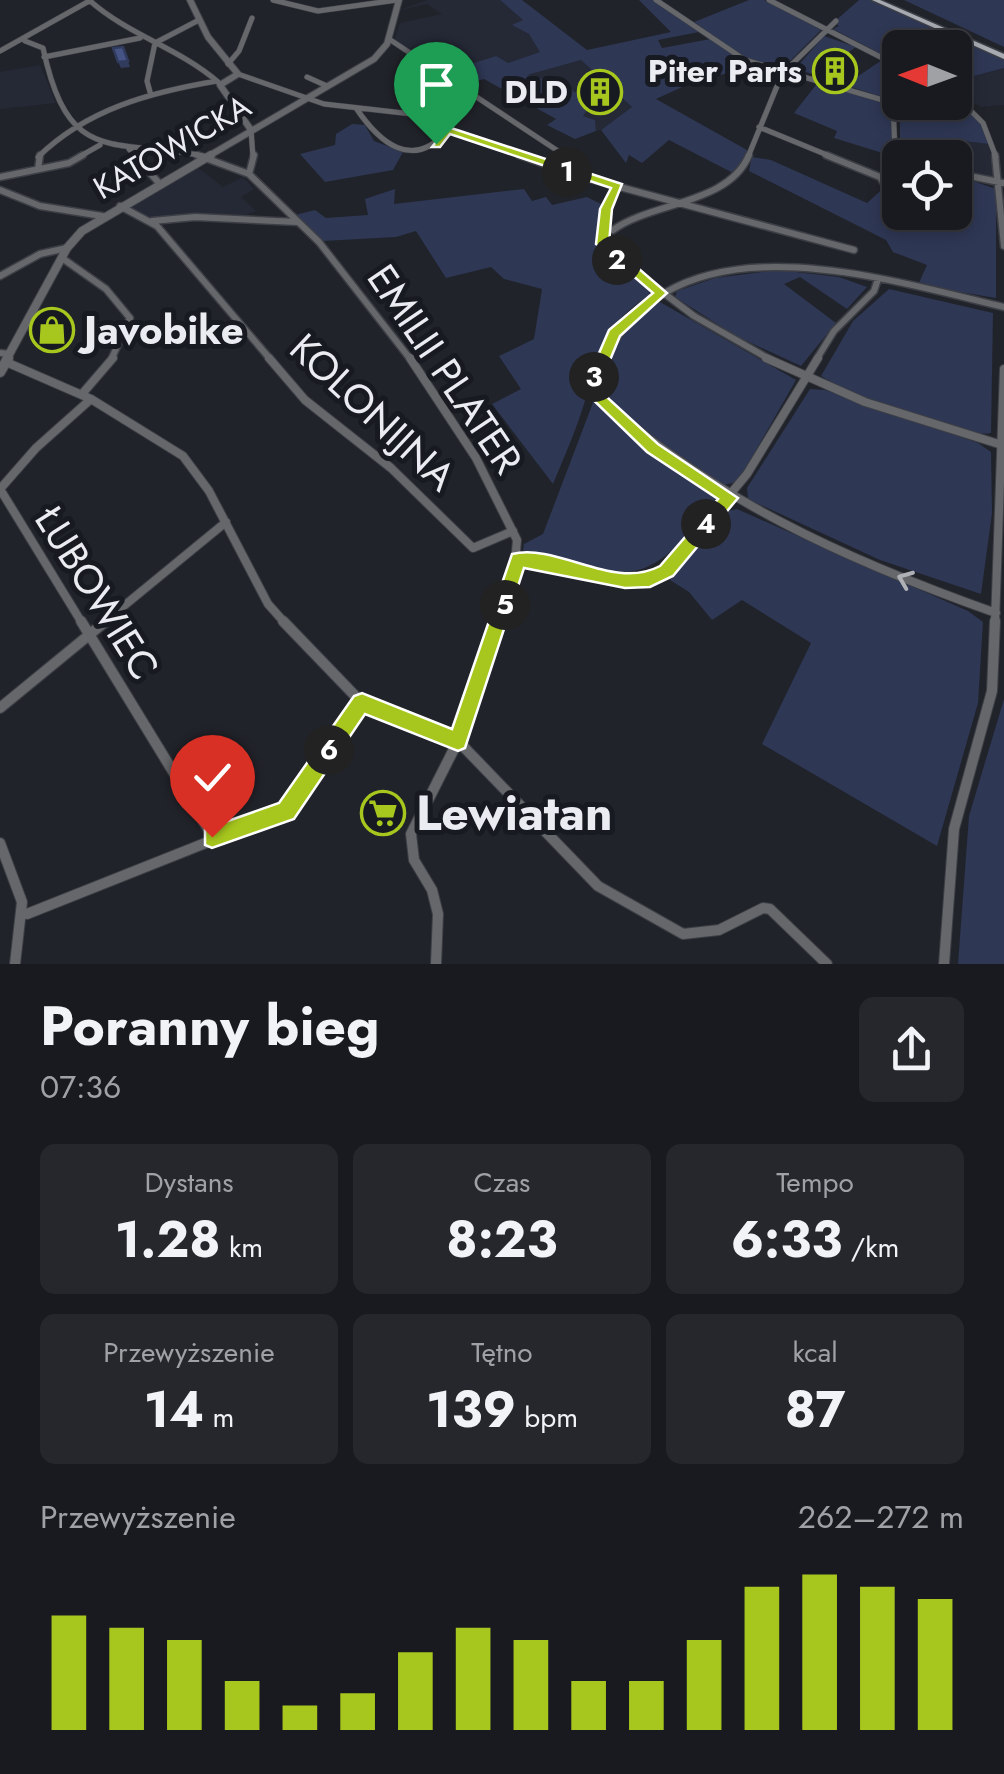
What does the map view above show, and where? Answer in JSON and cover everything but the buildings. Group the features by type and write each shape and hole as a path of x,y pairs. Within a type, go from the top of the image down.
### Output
{"main road":[{"path":"878,0 1004,55"}],"street":[{"path":"0,47 25,42 90,0 140,38 188,56 219,83 251,130 255,149 249,174"},
{"path":"190,0 228,64 252,80 304,99 408,111 448,130 579,176 854,250"},
{"path":"273,0 318,11 398,0 388,39 570,159 580,168 579,176"},
{"path":"656,0 741,58 895,104 895,140"},
{"path":"769,0 882,57"},
{"path":"228,64 239,52 252,18"},
{"path":"155,43 199,20"},
{"path":"612,230 632,217 680,204 742,171 770,94 786,69 836,22"},
{"path":"44,56 140,38"},
{"name":"KATOWICKA","path":"0,372 68,248 102,216 381,54 388,39"},
{"path":"0,178 69,163 100,145 76,127 49,86 43,48 25,42"},
{"path":"150,92 147,82 155,43"},
{"path":"230,81 238,74"},
{"path":"307,77 327,86"},
{"path":"38,169 44,151 76,127 150,92 252,80"},
{"path":"356,108 378,139 408,150 436,144 448,130"},
{"path":"972,108 988,120 999,152 1004,246"},
{"path":"759,127 882,181"},
{"name":"EMILII PLATER","path":"100,145 205,156 249,174 297,222 395,334 476,458 513,531 518,559 458,741 411,834 414,860 432,890 438,914 436,964"},
{"path":"129,149 159,183"},
{"path":"18,173 0,189 40,206 102,216"},
{"path":"972,176 1003,182"},
{"path":"618,186 606,209 602,244 661,293 718,331 806,378 893,412 1002,445"},
{"name":"KOLONIJNA","path":"120,206 151,221 305,400 392,468 474,548 513,531"},
{"path":"151,221 195,216 297,222"},
{"path":"0,276 40,254 68,248"},
{"path":"62,258 106,289 130,318 117,353 86,396"},
{"path":"996,612 878,568 729,498 652,448 590,390 614,334 661,293 706,275 759,266 817,268 1004,307"},
{"path":"518,559 625,580 650,580 666,571 729,498 834,331 874,291 878,279"},
{"path":"5,357 86,396 183,456 226,522 268,604 362,702 458,741 480,760 578,869 653,920 683,934 702,935 763,908 770,909 827,964"},
{"path":"944,964 954,829 989,709 1004,368"},
{"name":"ŁUBOWIEC","path":"86,396 0,489 212,837"},
{"path":"0,708 226,522"},
{"path":"27,914 212,837 286,811 362,702"},
{"path":"0,843 22,888 27,914 15,964"}],"shaded area":[{"path":"428,0 500,0 524,21 513,25 529,34 541,52 508,63 435,65 394,41 400,23 442,14 427,4 396,11"},
{"path":"500,0 522,0 587,50 671,32 639,0 654,0 699,32 658,40 662,48 710,39 744,62 764,67 702,78 656,99 747,150 735,174 669,140 642,163 629,155 626,163 601,130 632,107 581,60 527,75 561,83 591,103 583,116 595,120 596,131 575,139 547,125 556,119 484,79 465,84 435,65 462,56 474,63 496,56 508,63 540,52 529,34 512,25 523,20"},
{"path":"749,0 764,0 821,30 787,64 774,65 737,53 694,22"},
{"path":"859,0 870,0 938,30 882,30 882,55 833,29 839,26 834,22"},
{"path":"904,0 1004,0 1004,47"},
{"path":"824,36 856,47 816,75 795,69"},
{"path":"972,45 1004,59 1004,68 972,76"},
{"path":"581,60 632,107 601,130 596,131 595,120 582,116 590,103 560,83 525,75"},
{"path":"882,60 882,97 845,85"},
{"path":"40,65 56,103 0,109 0,72"},
{"path":"1004,68 1004,105 981,107 972,102 972,76"},
{"path":"819,81 882,101 882,120 893,120 892,140 882,140 882,153 834,138 837,131 794,113"},
{"path":"972,111 982,118 989,144 972,140 900,140 900,120 972,120"},
{"path":"352,124 365,125 374,141 403,152 393,170 325,182 300,154 335,145 336,134"},
{"path":"972,142 989,144 994,177 972,173"},
{"path":"752,157 771,160 867,203 882,190 882,230 972,230 972,181 996,189 996,298 918,285 927,265 893,252 886,240 749,171"},
{"path":"197,167 223,187 243,177 254,189 241,197 256,211 243,216 198,214 151,220 128,207"},
{"path":"395,189 394,204 524,189 532,201 546,197 552,205 587,197 603,205 600,236 607,256 650,288 649,295 619,320 603,343 553,484 492,404 521,389 499,356 534,339 542,289 504,279 491,267 446,278 416,231 396,237 323,241 295,215 315,210 326,218 368,215 365,199"},
{"path":"778,270 839,277 867,287 847,309 800,277 784,284 836,323 801,366 736,336 675,297 677,291 715,278"},
{"path":"889,289 993,313 991,433 932,422 821,376 853,321"},
{"path":"660,302 796,380 736,482 720,486 635,426 601,392 604,366 618,340"},
{"path":"810,389 825,390 978,443 991,452 992,513 981,594 880,560 748,499 747,488"},
{"path":"594,400 650,451 715,497 715,505 671,552 635,571 594,570 532,558 523,550 524,544 543,534"},
{"path":"737,509 968,611 983,622 978,703 937,846 762,744 811,643 742,600 712,620 689,592 670,580 728,511"},
{"path":"1004,699 1004,964 958,964 969,816"}],"place":[{"name":"Piter Parts","path":"835,71"},
{"name":"DLD","path":"600,92"},
{"name":"Javobike","path":"52,330"},
{"name":"Lewiatan","path":"383,813"}],"route":[{"path":"212,837 286,811 362,702 458,741 518,559 625,580 650,580 666,571 729,498 652,448 590,390 600,357 624,320 661,293 615,259 602,244 606,209 618,186 448,130 436,144"}]}
